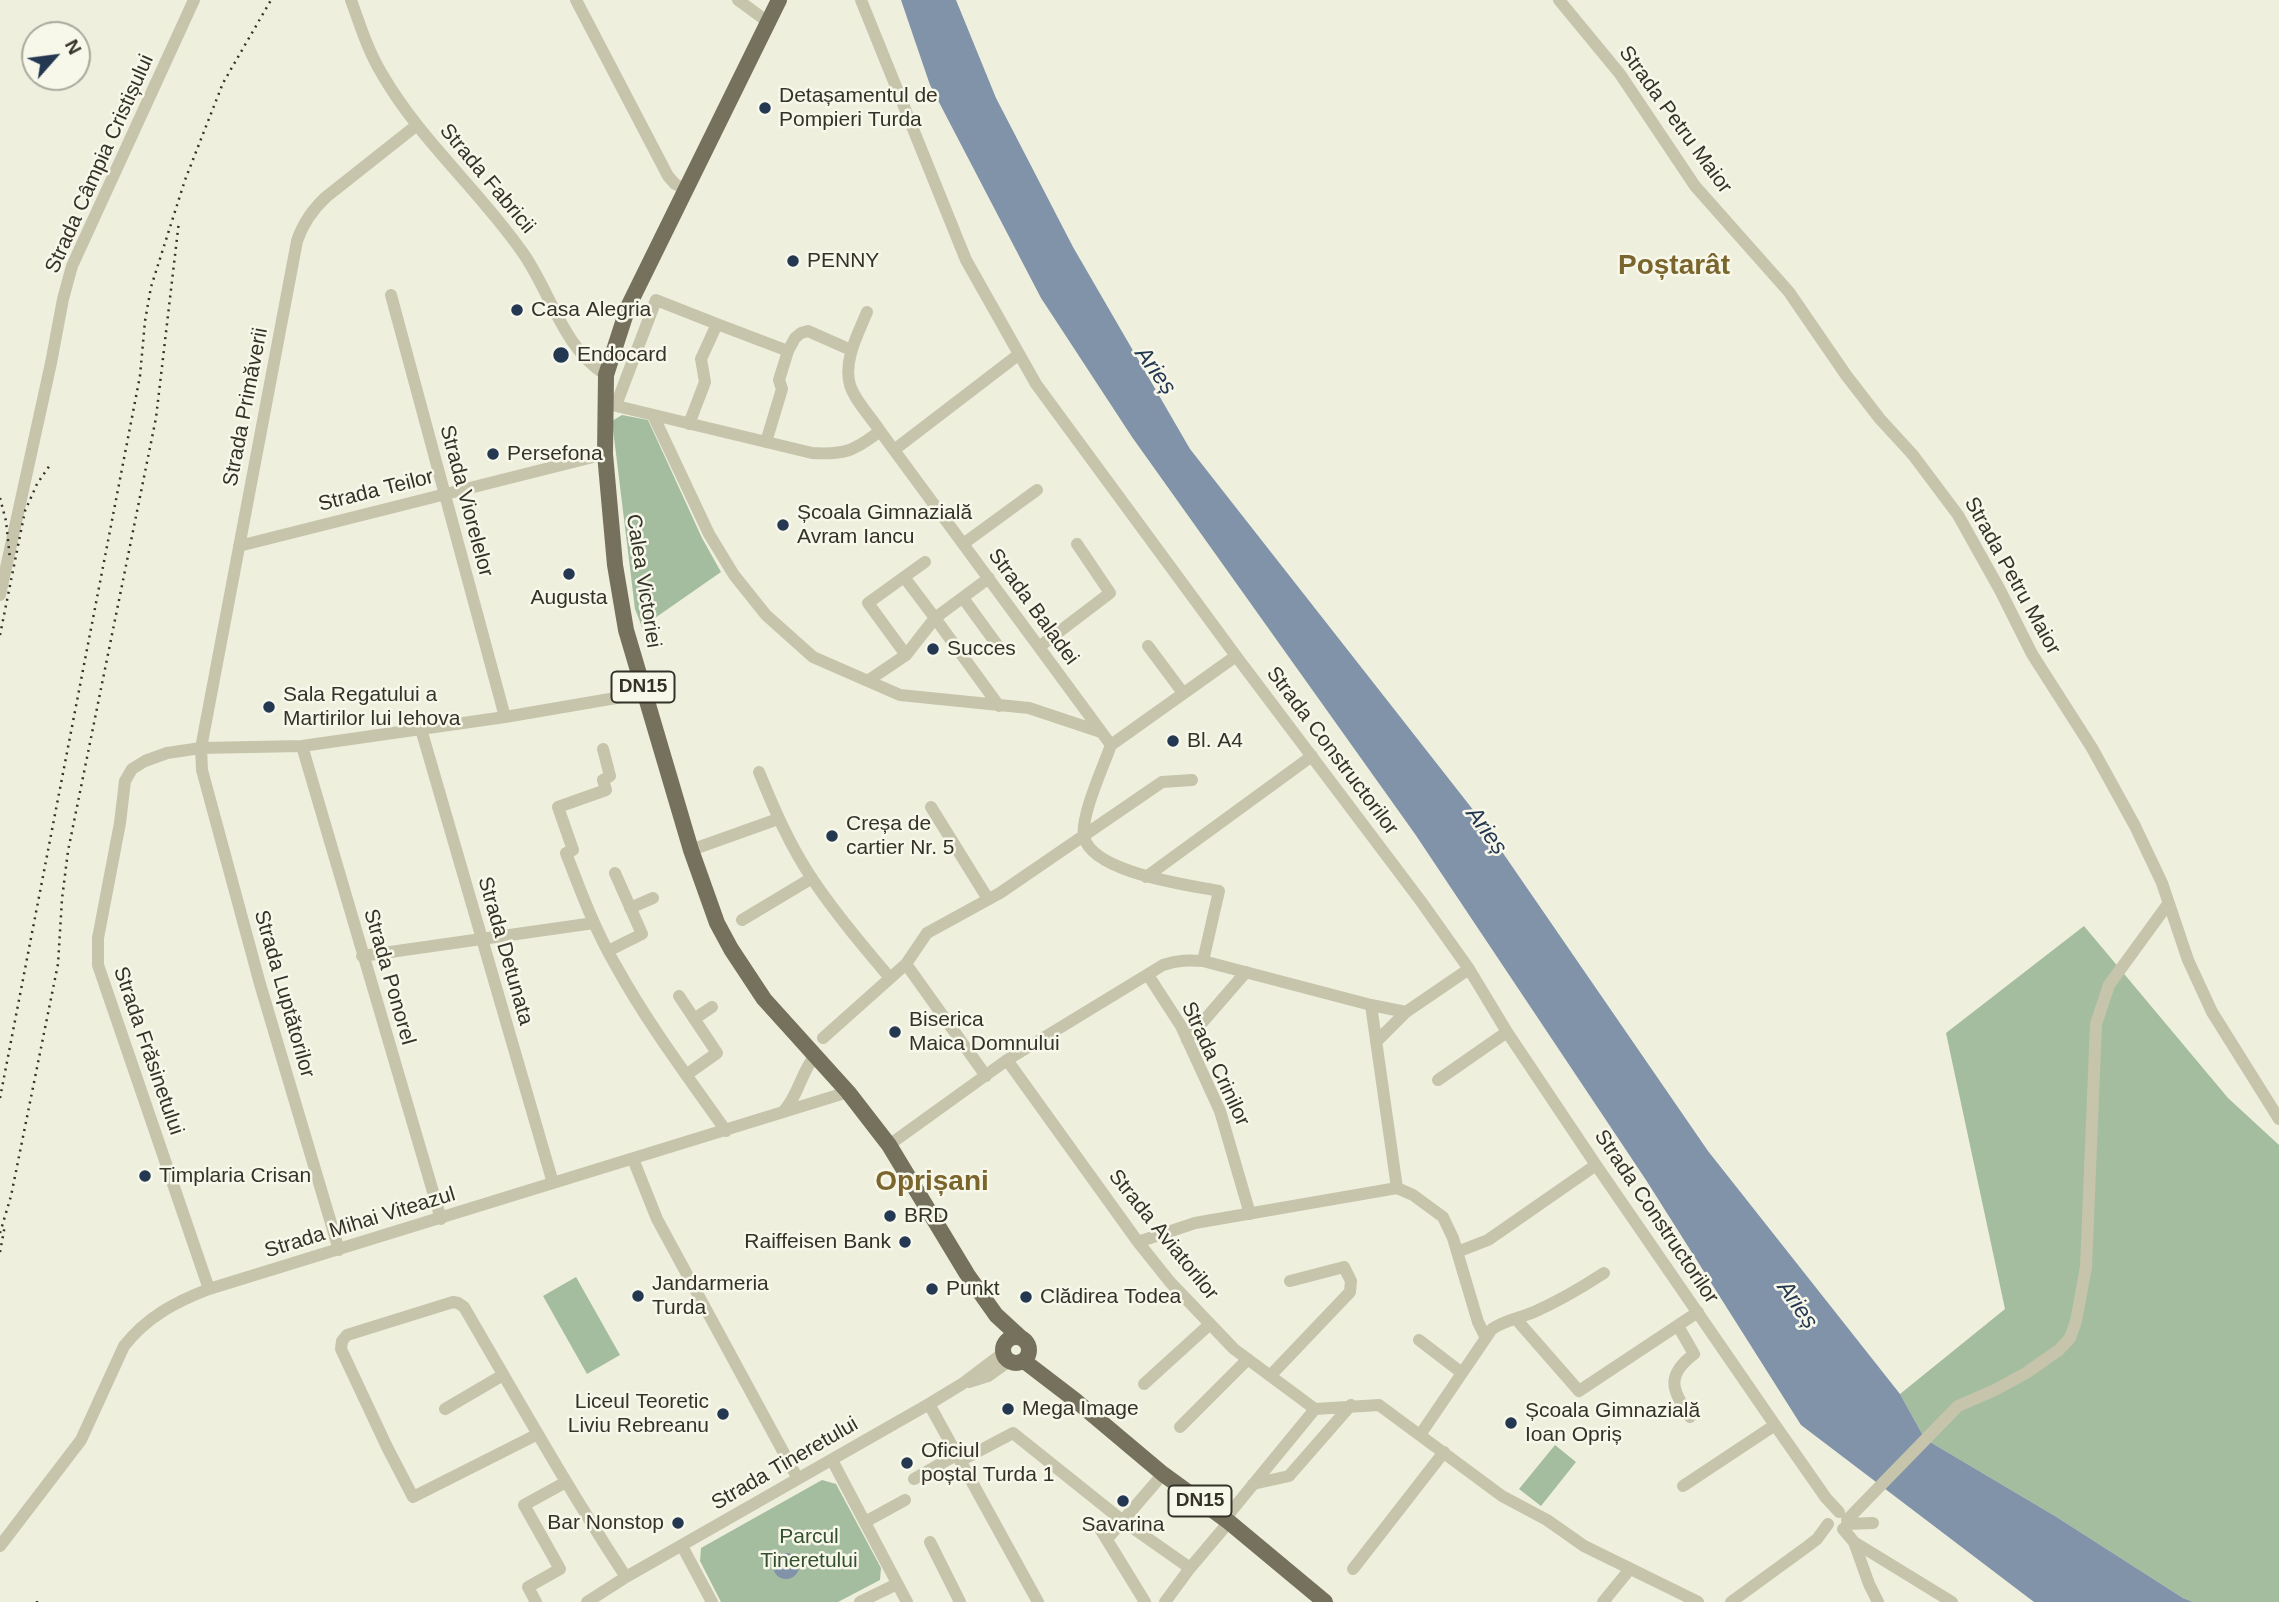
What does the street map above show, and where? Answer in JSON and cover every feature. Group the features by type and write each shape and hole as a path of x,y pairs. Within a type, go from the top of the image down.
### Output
{"main road":[{"name":"Calea Victoriei","path":"779,0 628,307 606,375 610,404 605,454 626,630 691,850 717,923 731,949 764,999 848,1092 889,1145 996,1315 1015,1350 1163,1474 1226,1521 1325,1602"}],"street":[{"name":"Strada Câmpia Cristișului","path":"0,595 72,265 194,0"},
{"name":"Strada Fabricii","path":"351,0 372,56 417,125 524,254 575,346 589,365 606,375"},
{"path":"738,0 768,22"},
{"name":"Strada Constructorilor","path":"861,0 966,260 1018,355 1236,656 1469,969 1507,1032 1596,1165 1826,1498 1838,1523"},
{"name":"Strada Petru Maior","path":"1559,0 1620,74 1695,186 1789,292 1846,375 1880,419 1913,455 1958,515 2032,654 2092,748 2135,826 2162,883 2188,960 2212,1012 2279,1119"},
{"path":"578,2 668,176 675,184 685,189"},
{"name":"Strada Primăverii","path":"201,748 301,228 312,210 326,197 417,125"},
{"name":"Strada Viorelelor","path":"391,295 505,717"},
{"path":"788,351 656,300 610,404 812,453 844,453 855,450 880,431"},
{"path":"766,442 782,389 779,380 795,338 808,331 851,350 867,312"},
{"path":"689,424 705,382 701,359 717,324"},
{"name":"Strada Baladei","path":"851,350 850,386 880,431 1111,745"},
{"path":"894,450 1018,355"},
{"path":"653,415 709,534 734,575 759,607 813,657 900,695 1029,708 1101,732"},
{"name":"Strada Teilor","path":"239,546 605,454"},
{"path":"963,544 1037,490"},
{"path":"1039,647 1110,593 1077,544"},
{"path":"906,655 868,603 925,562"},
{"path":"904,577 999,706"},
{"path":"869,680 906,655 935,618 989,578"},
{"path":"962,598 998,646"},
{"path":"1148,646 1183,693"},
{"path":"1203,961 1219,891 1136,875 1096,853 1084,837 1086,815 1111,745 1236,656"},
{"name":"Strada Frăsinetului","path":"209,1289 98,965 98,938 120,824 125,781 132,769 167,753 201,748 302,746 505,717 645,693"},
{"name":"Strada Detunata","path":"421,729 553,1183"},
{"name":"Strada Ponorel","path":"302,746 440,1219"},
{"name":"Strada Luptătorilor","path":"201,748 202,770 260,984 339,1250"},
{"path":"603,749 610,776 603,780 606,790 558,807 573,850 566,853 608,951 657,1033 726,1131"},
{"path":"1146,877 1312,756"},
{"path":"759,772 778,819 812,878 851,932 890,978"},
{"path":"823,1038 906,964 927,933 988,899 1084,837 1162,782 1192,780"},
{"path":"931,807 988,899"},
{"path":"691,850 778,819"},
{"path":"608,951 642,934 615,873"},
{"path":"742,920 812,878"},
{"path":"631,908 653,898"},
{"path":"1731,1602 1865,1502 1958,1406 2026,1373 2059,1350 2070,1338 2076,1321 2086,1267 2096,1024 2109,985 2168,904"},
{"path":"362,956 594,923"},
{"path":"889,1145 1007,1060 1174,961 1203,961 1406,1012"},
{"path":"906,964 986,1076"},
{"path":"1376,1042 1406,1012 1469,969"},
{"path":"1187,1040 1246,972"},
{"name":"Strada Crinilor","path":"1148,975 1187,1040 1220,1111 1250,1214"},
{"path":"679,996 717,1053 686,1075"},
{"path":"1371,1005 1397,1188"},
{"path":"694,1019 712,1007"},
{"path":"1438,1080 1507,1032"},
{"path":"783,1113 797,1094 810,1061 815,1056"},
{"name":"Strada Aviatorilor","path":"1007,1060 1138,1242 1170,1282 1234,1349 1315,1409"},
{"name":"Strada Mihai Viteazul","path":"0,1546 81,1440 124,1346 135,1333 166,1308 209,1289 848,1092"},
{"path":"633,1159 657,1219 797,1479"},
{"path":"1457,1252 1488,1240 1596,1165"},
{"path":"1138,1242 1195,1223 1397,1188 1413,1195 1444,1217 1478,1322 1486,1338"},
{"path":"1270,1376 1350,1292 1351,1282 1344,1267 1290,1281"},
{"path":"1420,1435 1492,1329 1502,1322 1516,1319 1563,1299 1604,1273"},
{"path":"538,1434 413,1497 341,1349 342,1341 347,1335 458,1303 464,1307 566,1482 626,1577"},
{"path":"1516,1319 1579,1391 1698,1312"},
{"path":"1144,1384 1210,1324"},
{"path":"1678,1326 1694,1354 1678,1369 1673,1384 1675,1395 1690,1417"},
{"path":"1419,1340 1462,1373"},
{"name":"Strada Tineretului","path":"587,1602 929,1404 1015,1350"},
{"path":"1180,1427 1248,1359"},
{"path":"445,1409 503,1375"},
{"path":"929,1404 1038,1602"},
{"path":"1254,1484 1289,1476 1351,1405"},
{"path":"1165,1602 1254,1484 1315,1409 1379,1405 1502,1496 1546,1520 1584,1546 1698,1602"},
{"path":"1683,1486 1775,1425"},
{"path":"914,1479 1013,1433 1123,1521 1190,1568"},
{"path":"1353,1569 1444,1452"},
{"path":"832,1460 906,1602"},
{"path":"1107,1539 1163,1474"},
{"path":"536,1602 528,1587 560,1569 524,1505 566,1482"},
{"path":"865,1522 905,1500"},
{"path":"1838,1523 1873,1523"},
{"path":"1838,1523 1854,1542 1952,1602"},
{"path":"1099,1527 1144,1602"},
{"path":"930,1542 960,1602"},
{"path":"1854,1542 1878,1602"},
{"path":"681,1546 712,1602"},
{"path":"1603,1602 1630,1569"},
{"path":"860,1602 897,1584"}],"green space":[{"path":"622,415 648,420 702,538 721,572 642,627 635,609 612,421"},
{"path":"2084,926 2228,1098 2279,1145 2279,1602 2193,1602 2183,1598 2055,1516 1925,1439 1900,1394 2005,1309 1946,1033"},
{"path":"576,1277 620,1355 587,1374 543,1296"},
{"path":"1555,1445 1576,1462 1541,1506 1519,1489"},
{"name":"Parcul Tineretului","path":"822,1480 836,1484 881,1568 880,1580 838,1602 721,1602 700,1561 701,1548"}],"water":[{"name":"Arieș","path":"901,0 956,0 996,98 1073,247 1190,449 1474,811 1708,1151 1900,1394 1925,1439 2193,1602 2034,1602 1801,1425 1646,1180 1415,834 1132,437 1041,298 930,85"},
{"path":"786,1553 795,1557 799,1566 795,1575 786,1579 777,1575 773,1566 777,1557"}],"railway":[{"path":"0,1098 140,376 151,287 185,180 223,83 271,0"},
{"path":"0,1233 11,1196 58,964 68,851 156,418 179,221"},
{"path":"0,635 25,511 37,484 50,465"},
{"path":"0,498 6,521 10,559"},
{"path":"0,1252 5,1225"}],"place":[{"name":"Detașamentul de Pompieri Turda","path":"765,108"},
{"name":"PENNY","path":"793,261"},
{"name":"Casa Alegria","path":"517,310"},
{"name":"Endocard","path":"561,355"},
{"name":"Persefona","path":"493,454"},
{"name":"Școala Gimnazială Avram Iancu","path":"783,525"},
{"name":"Augusta","path":"569,574"},
{"name":"Succes","path":"933,649"},
{"name":"Sala Regatului a Martirilor lui Iehova","path":"269,707"},
{"name":"Bl. A4","path":"1173,741"},
{"name":"Creșa de cartier Nr. 5","path":"832,836"},
{"name":"Biserica Maica Domnului","path":"895,1032"},
{"name":"Timplaria Crisan","path":"145,1176"},
{"name":"BRD","path":"890,1216"},
{"name":"Raiffeisen Bank","path":"905,1242"},
{"name":"Punkt","path":"932,1289"},
{"name":"Jandarmeria Turda","path":"638,1296"},
{"name":"Clădirea Todea","path":"1026,1297"},
{"name":"Mega Image","path":"1008,1409"},
{"name":"Liceul Teoretic Liviu Rebreanu","path":"723,1414"},
{"name":"Școala Gimnazială Ioan Opriș","path":"1511,1423"},
{"name":"Oficiul poștal Turda 1","path":"907,1463"},
{"name":"Savarina","path":"1123,1501"},
{"name":"Bar Nonstop","path":"678,1523"}],"district":[{"name":"Poștarât","path":"1674,266"},
{"name":"Oprișani","path":"932,1182"}]}
